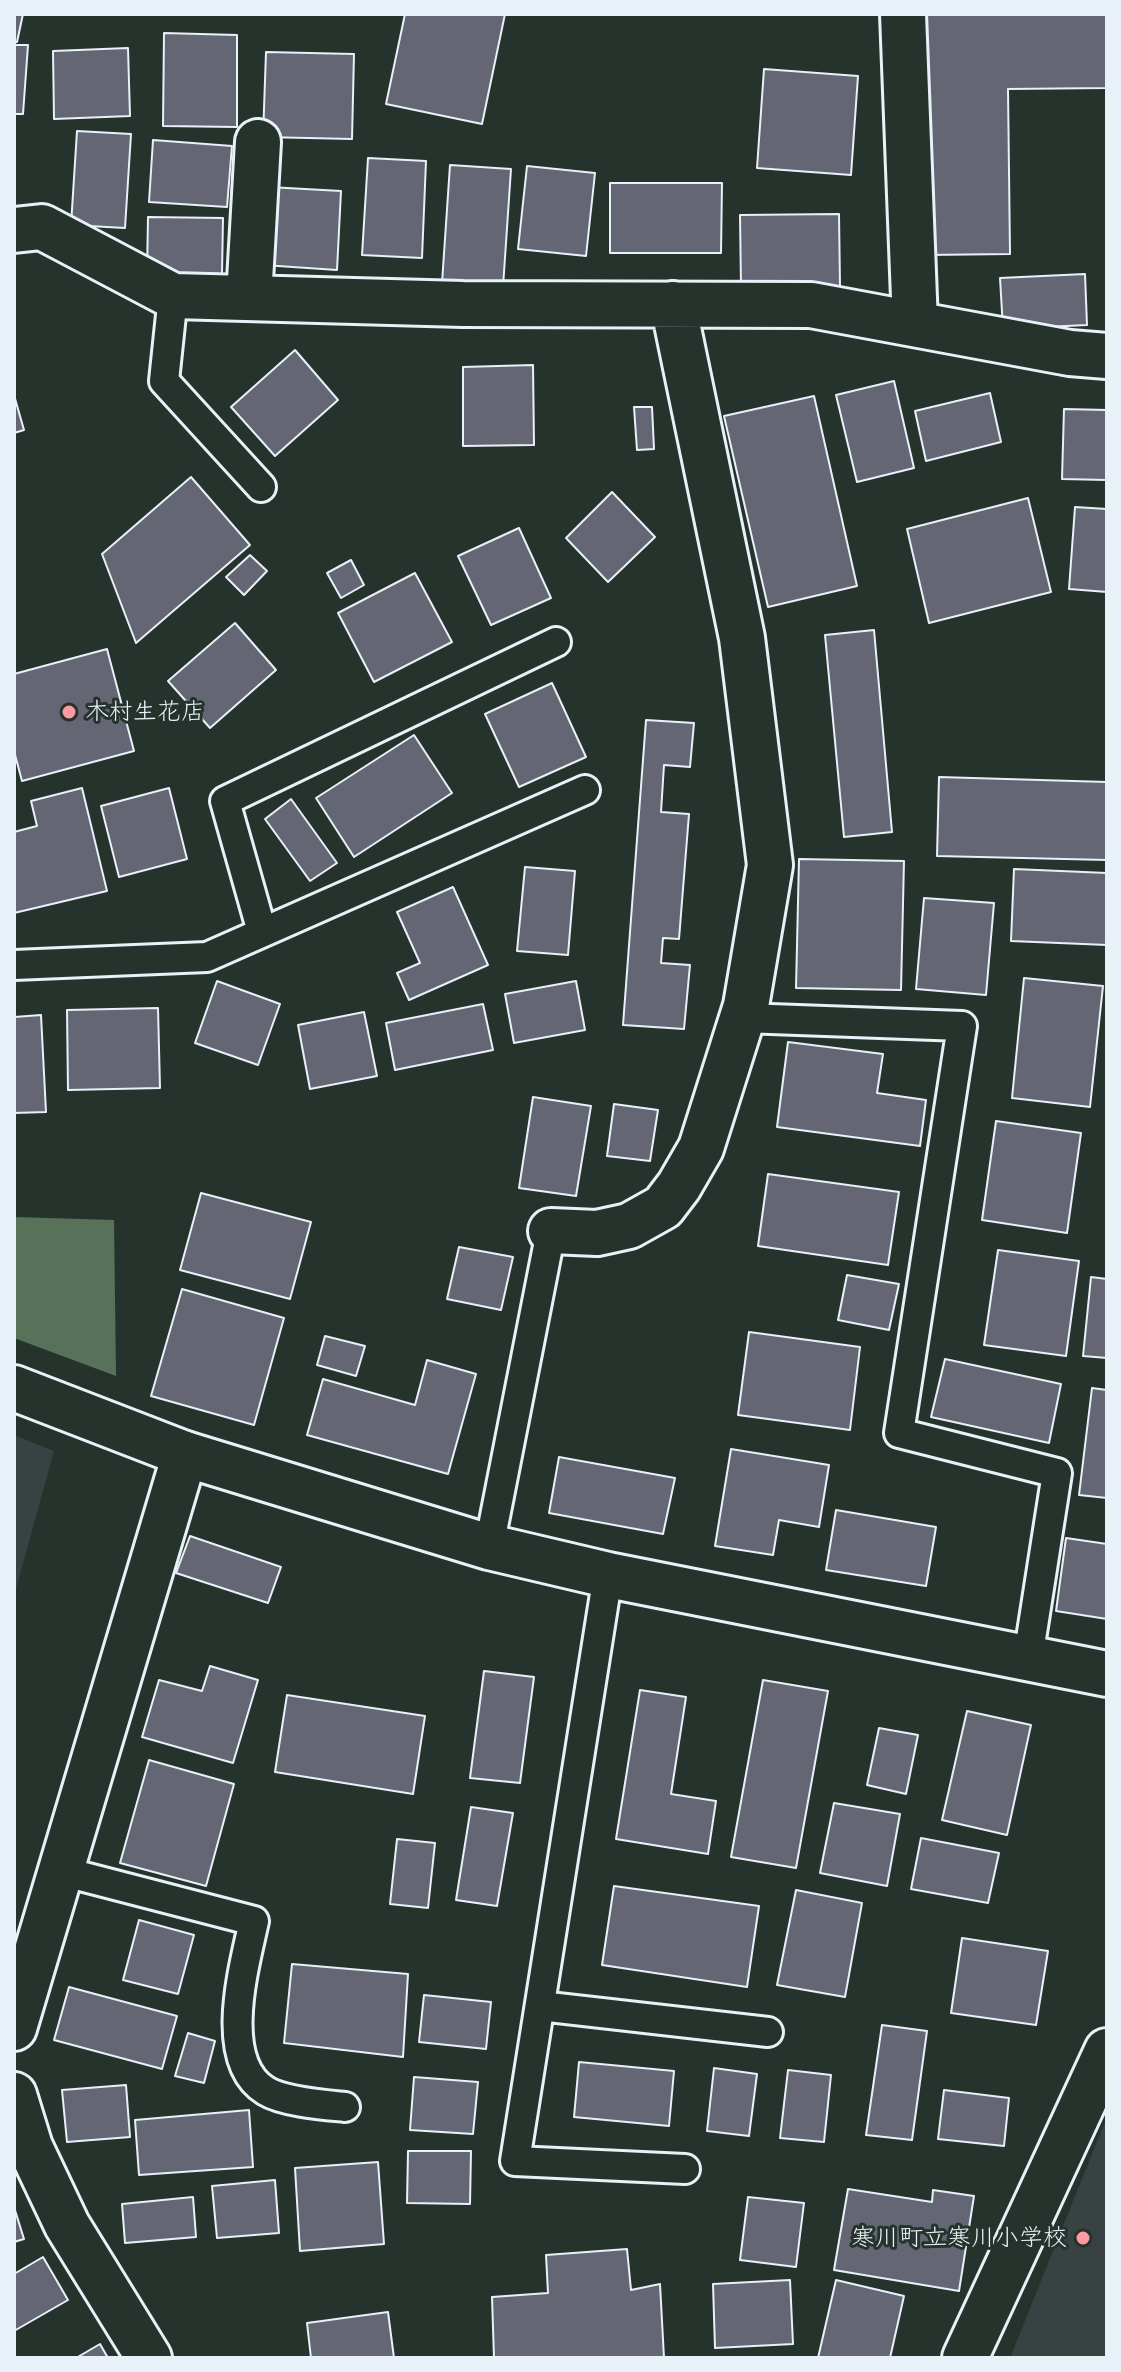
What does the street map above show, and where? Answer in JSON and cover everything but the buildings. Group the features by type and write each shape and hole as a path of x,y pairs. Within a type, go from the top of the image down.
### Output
{"street":[{"path":"903,14 915,324"},
{"path":"249,298 258,142"},
{"path":"14,230 42,227 173,296 463,304 811,305 1070,353 1107,356"},
{"path":"551,1231 579,1234 613,1230 644,1219 671,1198 701,1148 743,1018 770,865 742,638 673,304"},
{"path":"14,1388 185,1454 489,1547 608,1575 1107,1674"},
{"path":"14,2028 185,1454"},
{"path":"965,2358 1107,2051"},
{"path":"14,2095 30,2147 67,2225 149,2358"}],"lane":[{"path":"173,296 164,381 261,487"},
{"path":"262,932 225,801 556,642"},
{"path":"14,965 207,957 585,790"},
{"path":"743,1018 962,1026 899,1433 1057,1473 1028,1658"},
{"path":"489,1547 551,1231"},
{"path":"608,1575 515,2161 685,2169"},
{"path":"61,1871 254,1921 238,2008 243,2061 247,2071 252,2080 269,2093 345,2107"},
{"path":"540,2006 768,2032"}],"shaded area":[{"path":"14,1435 54,1451 14,1596"},
{"name":"寒川町立寒川小学校","path":"1107,2117 1107,2358 1010,2358"}],"green space":[{"path":"14,1217 114,1220 116,1376 14,1338"}],"place":[{"name":"木村生花店","path":"69,712"},
{"name":"寒川町立寒川小学校","path":"1083,2238"}]}
